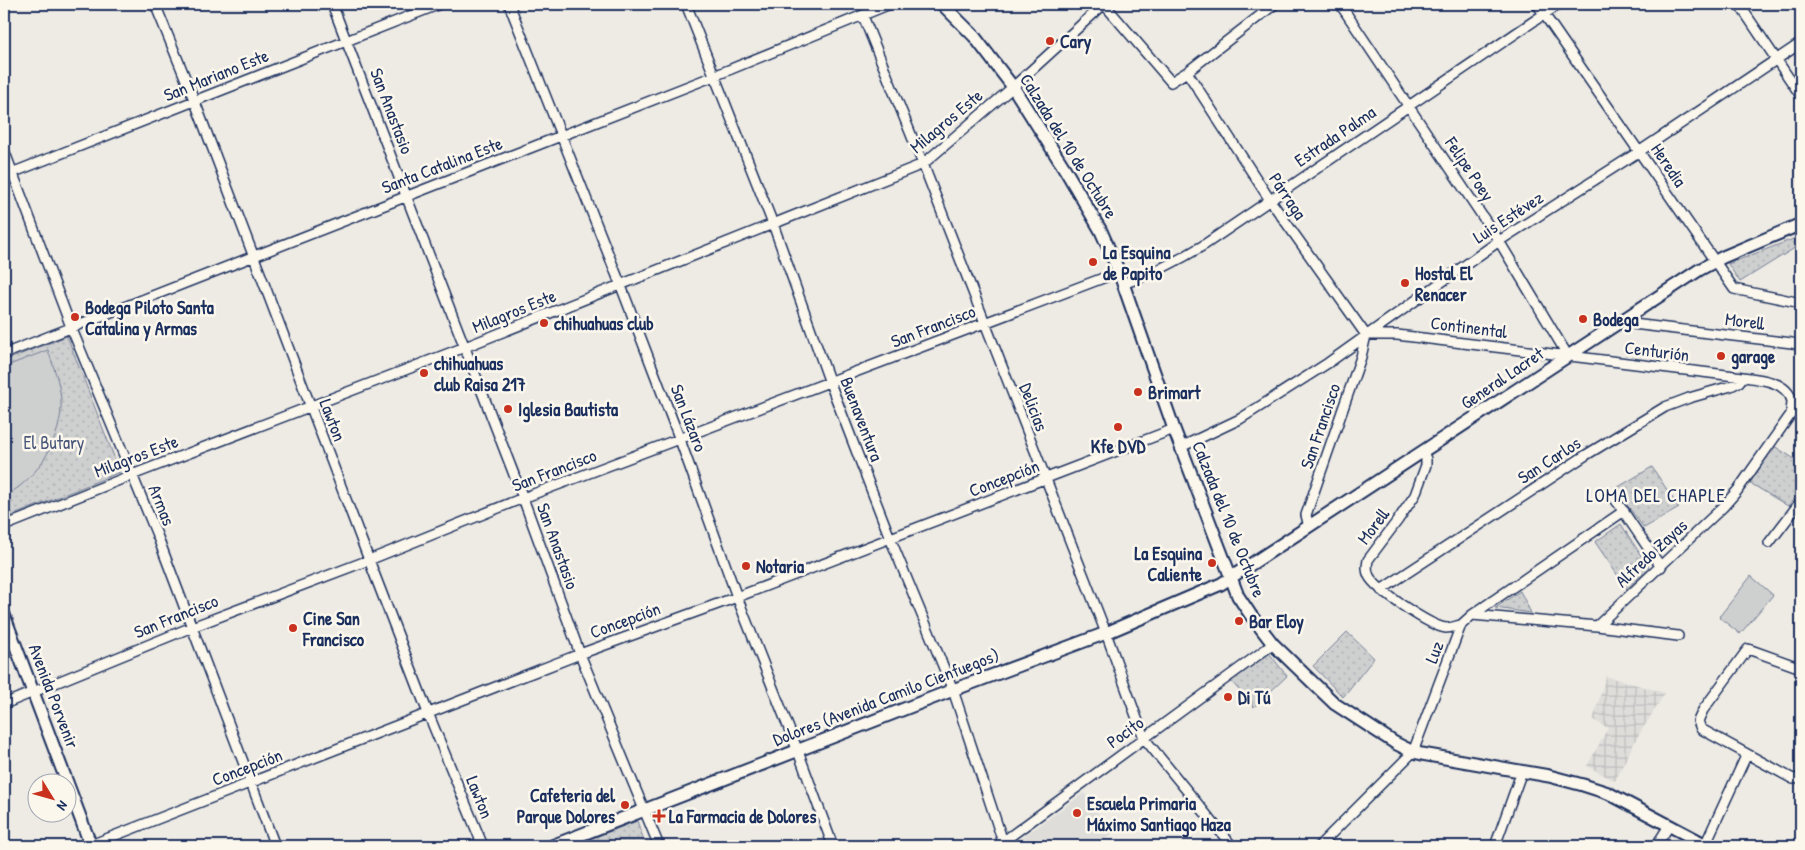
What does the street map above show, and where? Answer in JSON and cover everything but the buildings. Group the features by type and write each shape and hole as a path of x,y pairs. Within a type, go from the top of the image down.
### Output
{"main road":[{"name":"Calzada del 10 de Octubre","path":"942,4 974,36 1013,87 1101,231 1119,272 1174,429 1238,596 1273,644 1335,704 1374,731 1413,752 1522,771 1583,785 1608,793 1707,846"},
{"name":"General Lacret","path":"1231,578 1715,261 1801,224"},
{"name":"Dolores (Avenida Camilo Cienfuegos)","path":"552,846 953,690 1106,633 1187,600 1231,578"},
{"name":"Avenida Porvenir","path":"4,615 90,846"}],"street":[{"name":"Lawton","path":"155,4 195,102 252,256 428,713 483,846"},
{"name":"San Anastasio","path":"332,4 348,41 523,498 580,654 659,846"},
{"name":"San Mariano Este","path":"4,176 440,4"},
{"name":"San Lázaro","path":"509,4 621,286 737,597 798,750 833,846"},
{"name":"Buenaventura","path":"686,4 773,224 830,383 890,538 953,690 1002,845"},
{"name":"Santa Catalina Este","path":"4,354 714,76 890,4"},
{"name":"Milagros Este","path":"4,526 621,286 923,164 1013,87 1104,4"},
{"path":"1104,4 1171,82 1187,72 1275,4"},
{"name":"Felipe Poey","path":"1340,4 1500,241 1568,356"},
{"name":"Heredia","path":"1537,4 1734,289 1801,303"},
{"name":"Estrada Palma","path":"1123,284 1148,276 1173,264 1204,245 1559,4"},
{"path":"1739,4 1801,96"},
{"name":"Delicias","path":"863,16 923,164 1106,633 1144,738 1232,846"},
{"name":"Luis Estévez","path":"1181,447 1240,419 1328,363 1500,241 1640,151 1801,43"},
{"name":"Párraga","path":"1187,72 1270,200 1366,335"},
{"name":"Armas","path":"4,150 71,327 192,627 275,846"},
{"name":"San Francisco","path":"4,704 192,627 369,560 523,498 1119,272"},
{"name":"Morell","path":"1629,316 1634,324 1801,345"},
{"name":"San Francisco","path":"1309,527 1306,515 1361,357 1366,335"},
{"name":"Continental","path":"1366,335 1397,335 1568,356"},
{"name":"Centurión","path":"1568,356 1743,377"},
{"name":"Alfredo Zayas","path":"1597,626 1661,567 1738,491 1791,414 1792,401 1787,393 1777,384 1767,380 1743,377"},
{"name":"San Carlos","path":"1381,590 1586,455 1665,407 1731,386 1739,382 1743,377"},
{"name":"Concepción","path":"90,846 580,654 737,597 1174,429"},
{"name":"Morell","path":"1423,452 1426,465 1415,494 1368,560 1366,567 1369,576 1381,590 1436,625 1447,628 1461,625"},
{"path":"1615,499 1661,567"},
{"path":"1769,543 1801,501"},
{"name":"Luz","path":"1319,846 1413,752 1461,625 1472,615 1624,511"},
{"path":"1472,615 1597,626 1678,636"},
{"name":"Pocito","path":"1002,845 1273,644"},
{"path":"1801,668 1748,649 1703,710 1698,721 1701,729 1793,779 1801,778"},
{"path":"1707,846 1747,754"},
{"path":"1495,846 1522,771"},
{"path":"1656,846 1669,826"}],"shaded area":[{"path":"1606,676 1665,693 1635,741 1615,781 1587,766 1608,728 1593,720"},
{"name":"Escuela Primaria Máximo Santiago Haza","path":"1084,793 1112,834 1096,846 1014,846 1013,844"}],"green space":[{"path":"1801,236 1801,244 1740,282 1728,264"},
{"name":"El Butary","path":"67,336 120,472 4,519 4,361"},
{"path":"48,350 61,400 58,428 46,456 38,468 16,489 4,496 4,367"},
{"path":"1774,446 1801,463 1801,489 1788,506 1750,483"},
{"path":"1652,467 1679,508 1644,528 1615,489"},
{"path":"1621,524 1649,568 1627,589 1595,542"},
{"path":"1751,576 1773,595 1740,634 1719,617"},
{"path":"1520,591 1531,613 1495,608"},
{"path":"1347,632 1374,658 1343,697 1313,666"},
{"path":"1269,653 1287,676 1254,707 1231,681"},
{"path":"637,821 646,846 572,846"}],"place":[{"name":"Cary","path":"1050,41"},
{"name":"La Esquina de Papito","path":"1093,262"},
{"name":"Hostal El Renacer","path":"1405,283"},
{"name":"Bodega Piloto Santa Catalina y Armas","path":"75,317"},
{"name":"Bodega","path":"1583,319"},
{"name":"chihuahuas club","path":"544,323"},
{"name":"garage","path":"1721,356"},
{"name":"chihuahuas club Raisa 217","path":"424,373"},
{"name":"Brimart","path":"1138,392"},
{"name":"Iglesia Bautista","path":"508,409"},
{"name":"Kfe DVD","path":"1118,427"},
{"name":"La Esquina Caliente","path":"1212,563"},
{"name":"Notaria","path":"746,566"},
{"name":"Bar Eloy","path":"1239,621"},
{"name":"Cine San Francisco","path":"293,628"},
{"name":"Di Tú","path":"1228,697"},
{"name":"Cafeteria del Parque Dolores","path":"625,805"},
{"name":"Escuela Primaria Máximo Santiago Haza","path":"1077,813"},
{"name":"La Farmacia de Dolores","path":"659,816"}],"district":[{"name":"LOMA DEL CHAPLE","path":"1656,495"}]}
